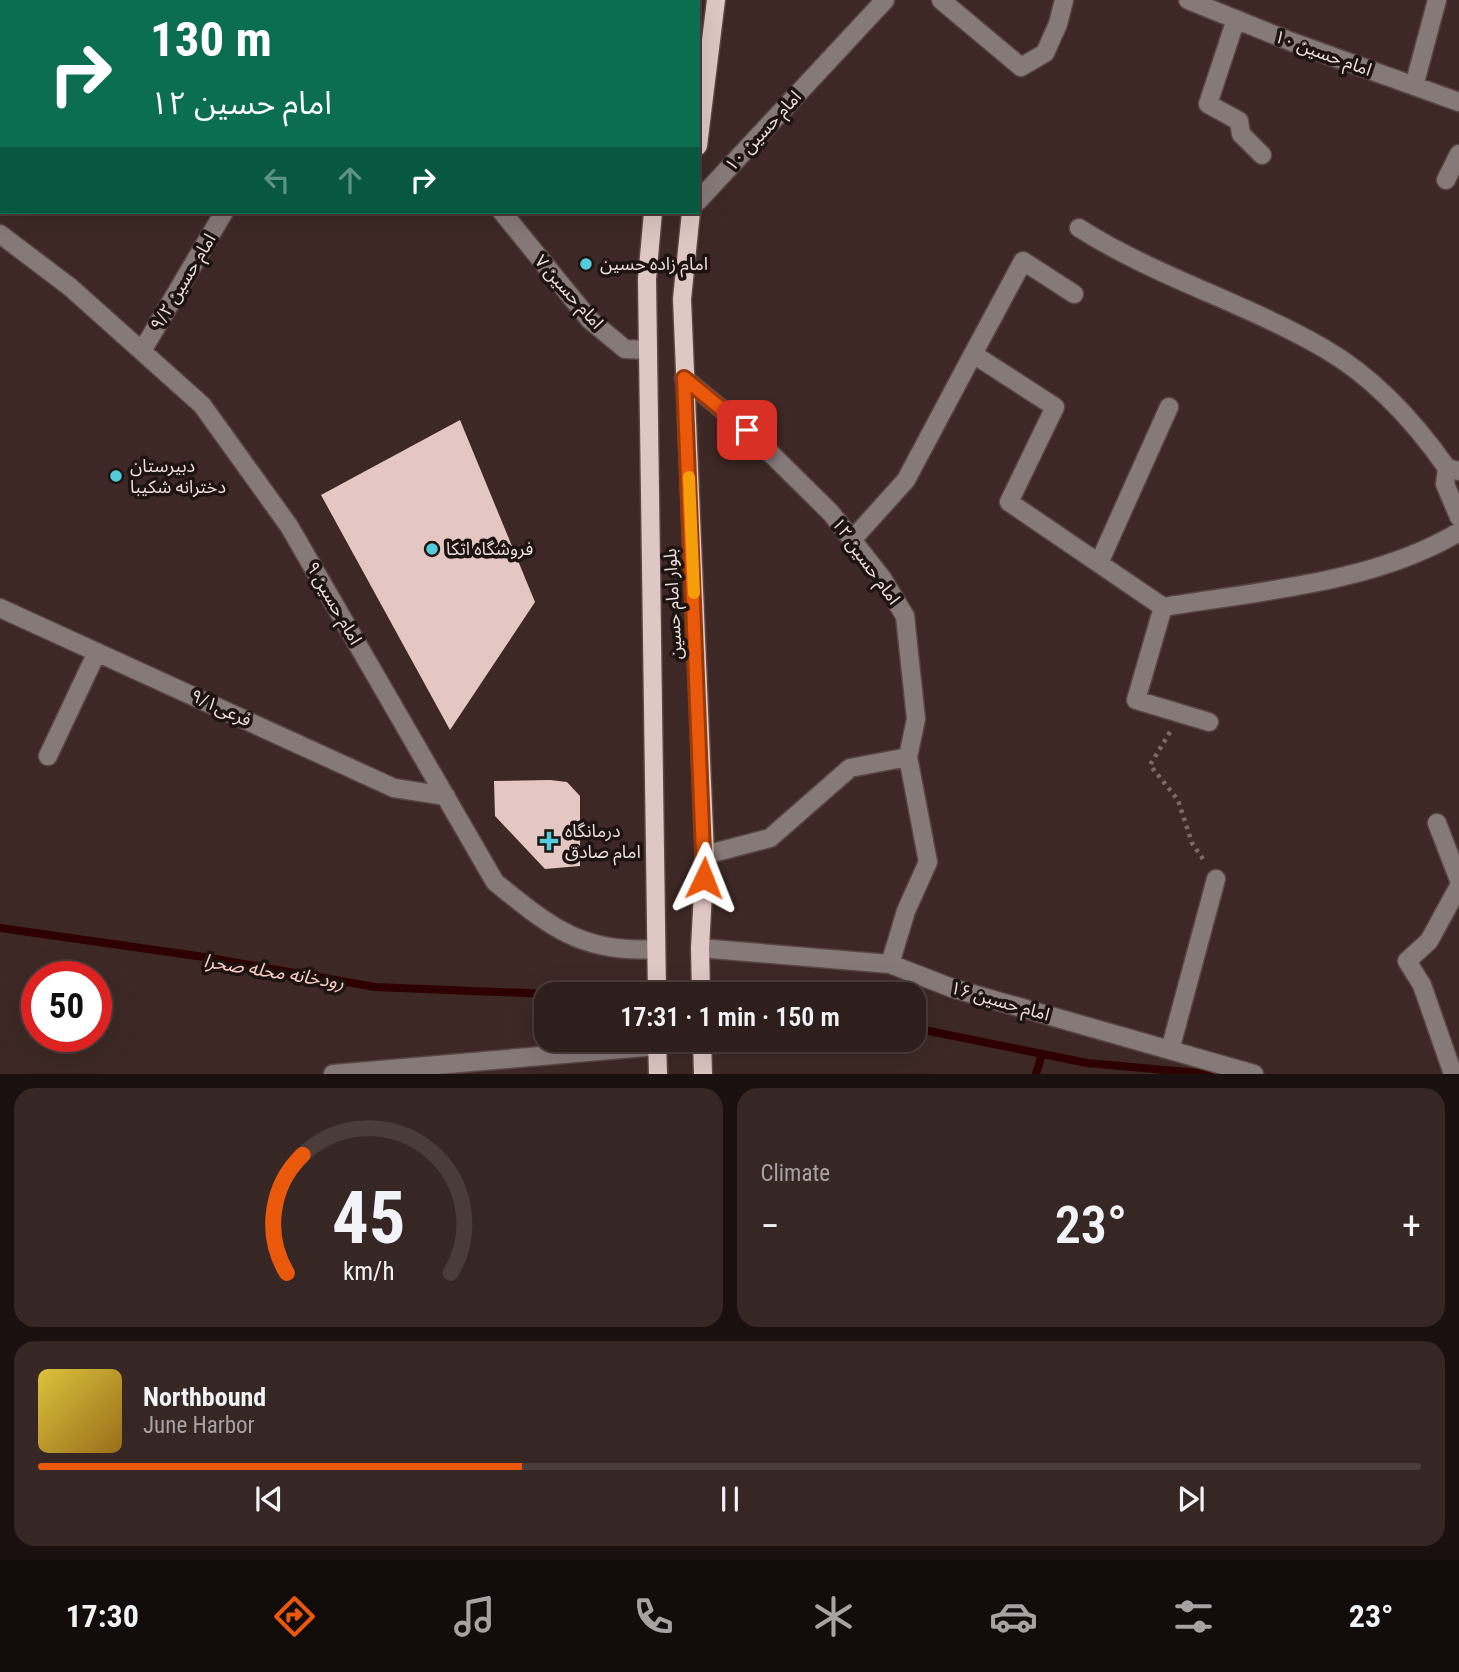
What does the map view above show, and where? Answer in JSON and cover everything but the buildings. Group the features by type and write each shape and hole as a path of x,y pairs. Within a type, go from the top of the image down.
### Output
{"main road":[{"path":"700,130 716,0"},
{"name":"بلوار امام حسین","path":"653,214 647,279 657,982"},
{"name":"بلوار امام حسین","path":"691,214 682,299 705,855 701,982"},
{"path":"658,1052 659,1073"},
{"path":"702,1052 703,1073"}],"street":[{"name":"امام حسین ۱۰","path":"700,199 885,0"},
{"path":"941,0 1021,68 1045,53 1058,24 1064,0"},
{"name":"امام حسین ۱۰","path":"1188,0 1459,102"},
{"path":"1414,86 1437,0"},
{"path":"1236,19 1208,104 1239,121 1241,134 1262,155"},
{"path":"1446,180 1459,154"},
{"name":"امام حسین ۹/۲","path":"142,351 224,214"},
{"name":"امام حسین ۷","path":"504,214 590,320 625,349 648,350"},
{"path":"1079,228 1115,251 1203,289 1325,349 1381,390 1453,469 1445,484 1459,517"},
{"name":"امام حسین ۹","path":"0,234 71,287 202,405 289,526 495,882 543,922 597,947 626,951 656,949"},
{"path":"852,540 906,480 1023,261 1074,294"},
{"path":"973,354 1055,407 1009,502 1163,607 1300,584 1367,569 1436,545 1459,532"},
{"name":"امام حسین ۱۲","path":"684,378 747,430 831,513 882,578 905,616 916,719 908,757 928,862 906,911 890,964"},
{"path":"1099,564 1169,407"},
{"path":"1163,607 1136,700 1209,722"},
{"name":"فرعی۹/۱","path":"0,608 394,788 446,796"},
{"path":"48,756 97,652"},
{"path":"705,855 770,838 849,768 908,757"},
{"path":"1437,823 1459,880"},
{"path":"1170,1050 1216,879"},
{"path":"1452,1073 1422,985 1407,961 1429,941 1459,886"},
{"name":"امام حسین ۱۶","path":"700,948 890,964 952,988 1254,1073"},
{"path":"333,1073 419,1070 578,1052"}],"path":[{"path":"1181,713 1150,765 1178,800 1192,843 1216,879"}],"waterway":[{"name":"رودخانه محله صحرا","path":"0,928 204,957 375,987 534,993"},
{"name":"رودخانه محله صحرا","path":"926,1030 1087,1063 1209,1074"},
{"path":"1036,1074 1042,1054"}],"slow traffic":[{"path":"689,477 694,593"}],"place":[{"name":"امام زاده حسین","path":"586,264"},
{"name":"دبیرستان دخترانه شکیبا","path":"116,476"},
{"name":"فروشگاه اتکا","path":"432,549"},
{"name":"درمانگاه امام صادق","path":"549,841"}],"route":[{"path":"704,878 684,378 747,430"}]}
